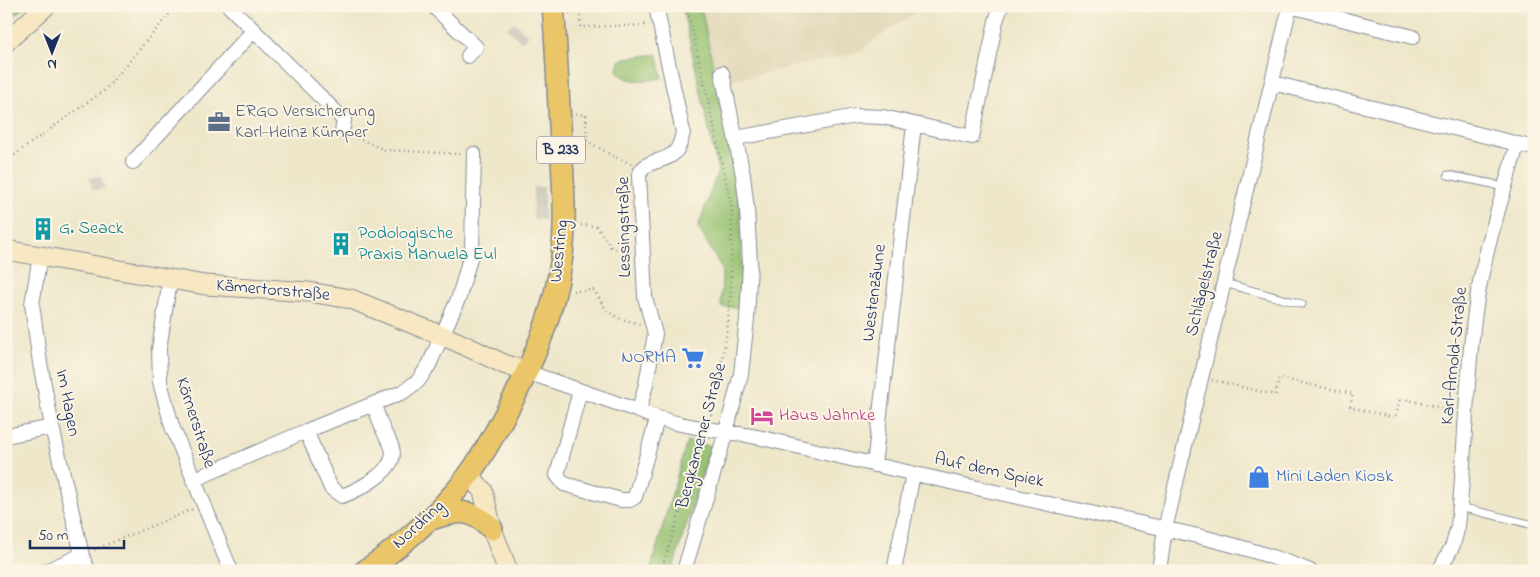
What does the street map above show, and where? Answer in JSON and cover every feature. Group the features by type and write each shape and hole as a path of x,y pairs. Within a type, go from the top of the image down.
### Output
{"main road":[{"name":"Westring","path":"469,475 487,448 527,372 550,315 562,262 564,225 554,10"},
{"name":"Nordring","path":"365,571 428,520 469,475"},
{"name":"B 233","path":"428,520 459,512 472,513 483,519 492,529"}],"street":[{"path":"6,42 46,6"},
{"path":"229,6 344,120 342,132"},
{"path":"433,6 476,47 468,56"},
{"name":"Lessingstraße","path":"639,411 655,334 645,297 639,175 642,168 650,162 665,159 678,149 683,132 656,6"},
{"path":"736,138 856,116 883,117 972,137 996,21 1001,6"},
{"path":"1290,6 1413,37"},
{"name":"Schlägelstraße","path":"1159,571 1166,529 1290,6"},
{"path":"133,162 254,30"},
{"name":"Bergkamener Straße","path":"684,571 726,432 741,374 747,318 750,264 747,209 736,138 722,73"},
{"path":"1272,83 1534,148"},
{"name":"Westenzäune","path":"874,464 914,125"},
{"name":"Karl-Arnold-Straße","path":"1439,571 1453,545 1458,526 1473,328 1489,243 1517,145"},
{"path":"194,480 402,392 418,381 429,365 458,297 472,250 474,154"},
{"name":"Kämertorstraße","path":"6,250 205,285 331,295 351,299 527,372"},
{"name":"Im Hagen","path":"40,256 32,304 52,427 82,556 88,571"},
{"name":"Körnerstraße","path":"170,280 159,349 160,382 172,426 231,571"},
{"name":"Auf dem Spiek","path":"527,372 657,419 707,430 748,434 912,474 1166,529 1247,548 1282,559 1310,571"},
{"path":"580,391 557,475 564,484 621,500 630,500 635,497 657,419"},
{"path":"306,431 331,488 342,496 358,490 386,470 392,458 392,449 374,404"},
{"path":"6,436 52,427"},
{"path":"894,571 912,474"},
{"path":"469,475 483,491 492,529 508,571"},
{"path":"46,571 82,556"}],"lane":[{"path":"1448,175 1493,184 1504,189"},
{"path":"1224,284 1302,304"},
{"path":"1460,507 1534,525"}],"path":[{"path":"6,162 106,89 176,6"},
{"path":"661,571 711,420 727,332 731,278 732,208 686,6"},
{"path":"554,10 580,12 580,27 660,24"},
{"path":"559,114 586,115 587,141 615,157 642,168"},
{"path":"342,132 385,150 474,154"},
{"path":"564,225 596,226 611,247 643,256"},
{"path":"556,290 594,290 607,311 620,319 652,325"},
{"path":"1202,378 1275,395 1279,378 1353,394 1350,406 1395,418 1400,398 1466,415"},
{"path":"82,556 204,505"}],"shaded area":[{"path":"700,6 925,6 863,48 864,51 717,84"},
{"path":"514,22 528,35 521,42 507,28"},
{"path":"101,175 105,189 93,190 89,178"},
{"path":"533,187 544,187 544,220 533,219"}],"green space":[{"path":"6,6 26,6 6,23"},
{"path":"682,6 701,6 740,210 743,308 721,307 722,269 698,227 718,171"},
{"path":"658,54 662,78 632,80 617,71 619,62 625,58"},
{"path":"687,441 711,446 672,571 650,571"}],"place":[{"name":"ERGO Versicherung Karl-Heinz Kümper","path":"219,122"},
{"name":"G. Seack","path":"43,229"},
{"name":"Podologische Praxis Manuela Eul","path":"341,244"},
{"name":"NORMA","path":"693,358"},
{"name":"Haus Jahnke","path":"762,416"},
{"name":"Mini Laden Kiosk","path":"1259,477"}]}
